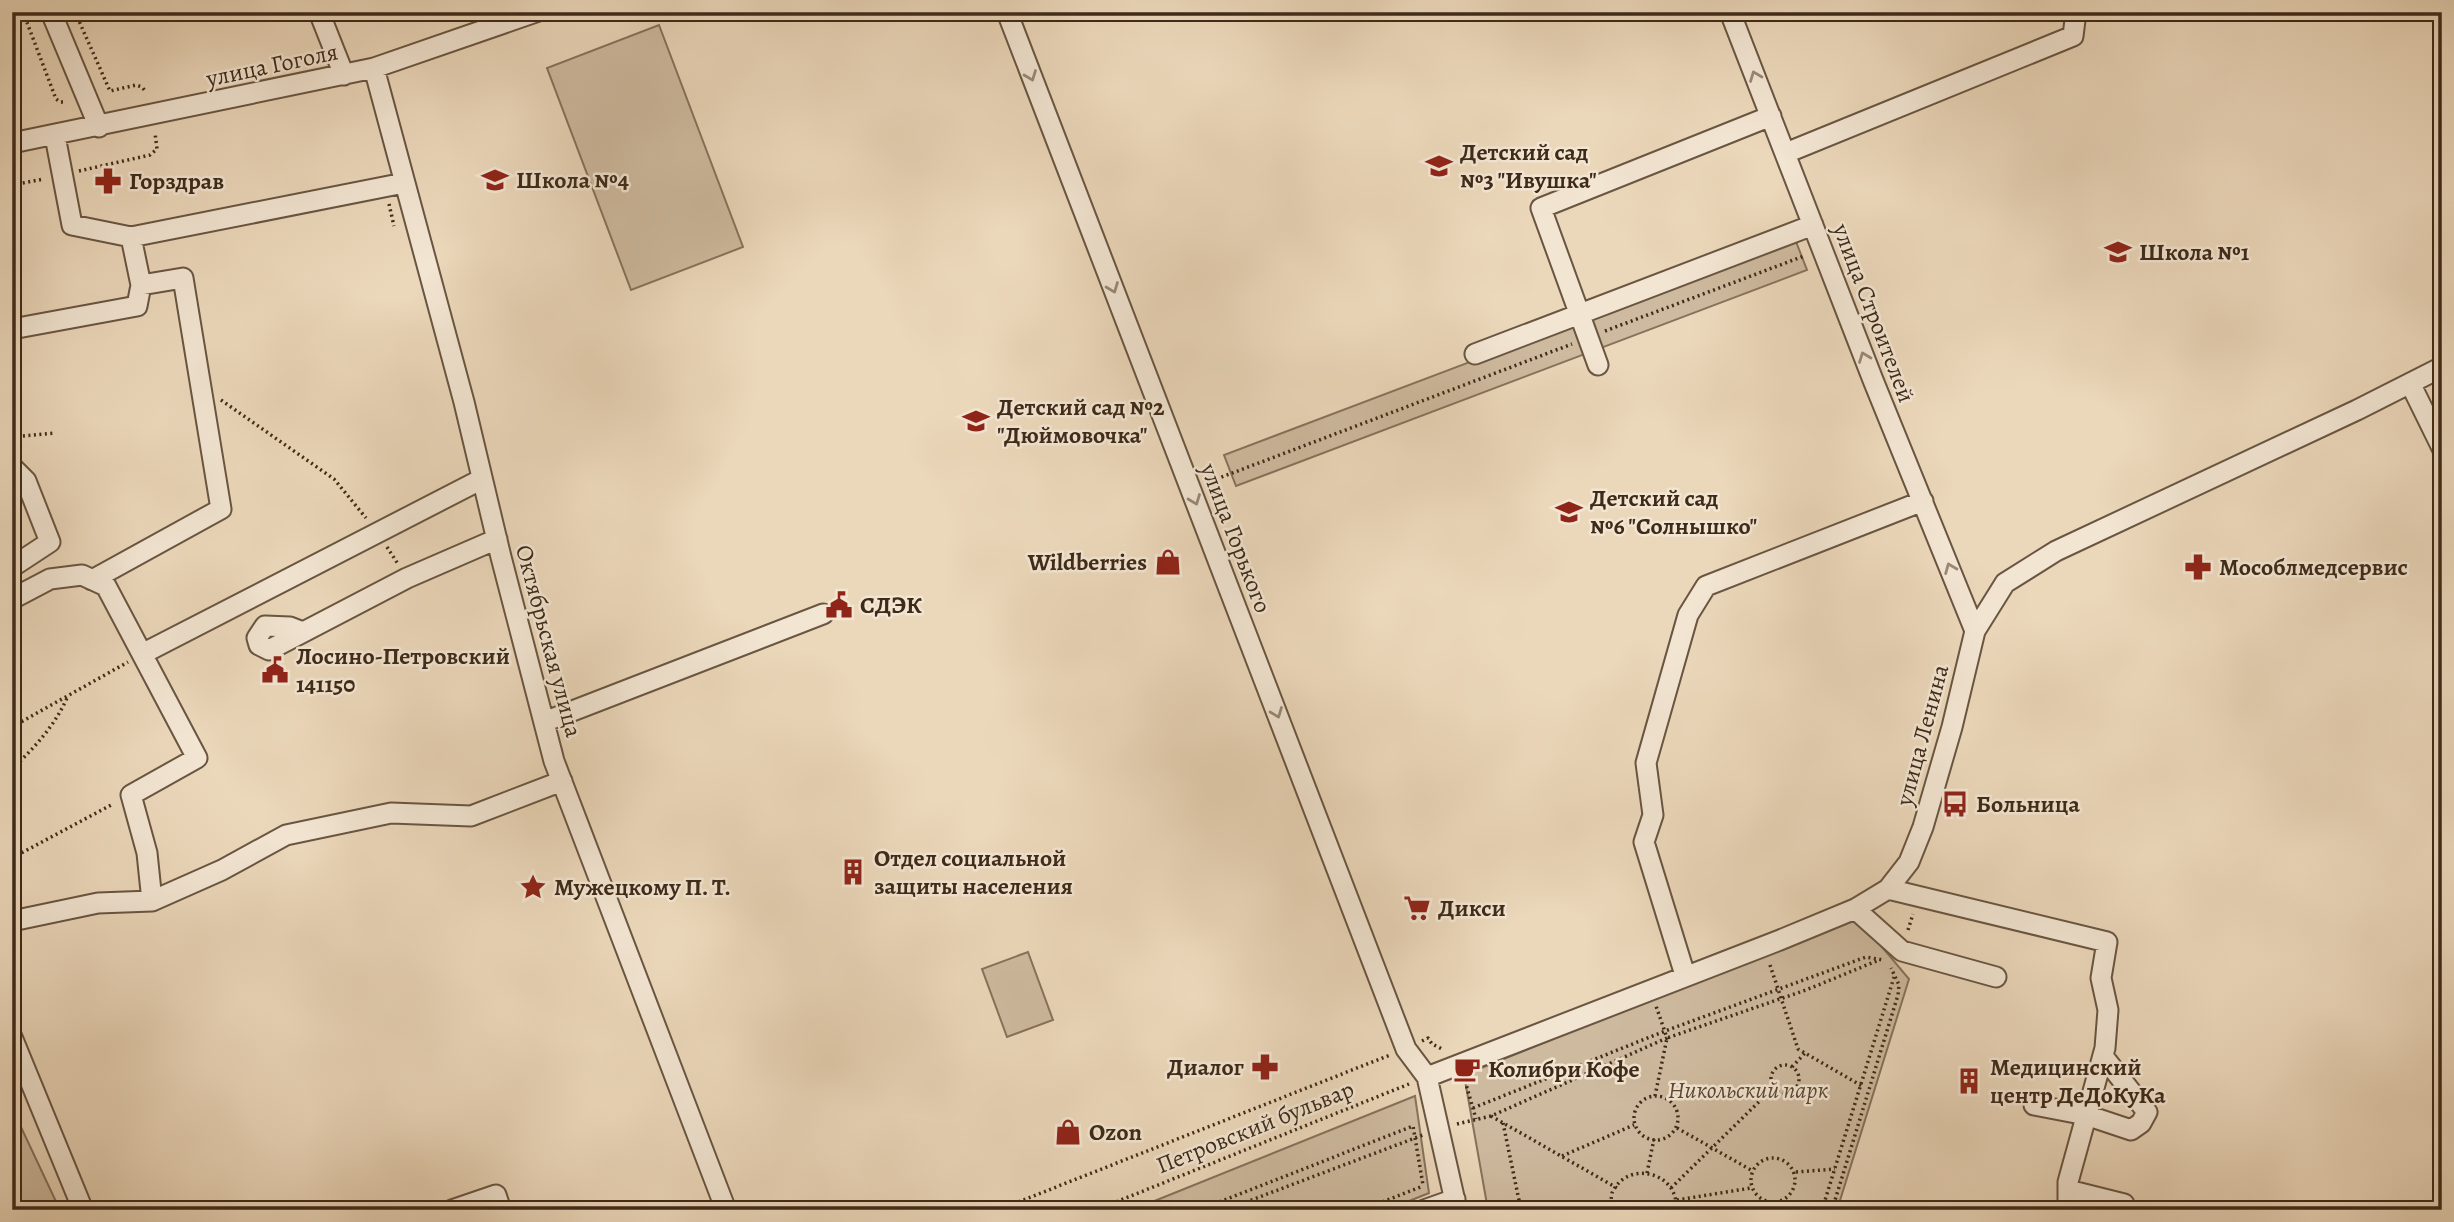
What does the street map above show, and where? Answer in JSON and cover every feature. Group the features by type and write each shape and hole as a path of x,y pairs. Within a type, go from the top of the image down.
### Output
{"street":[{"path":"51,12 99,127"},
{"path":"318,12 344,75"},
{"name":"улица Гоголя","path":"12,143 374,68 536,12"},
{"name":"улица Горького","path":"1007,12 1406,1049 1427,1077"},
{"name":"улица Строителей","path":"1730,12 1975,631"},
{"path":"1786,153 2073,36 2076,12"},
{"name":"Октябрьская улица","path":"374,68 544,722 562,781 726,1210"},
{"path":"1598,365 1541,208 1771,116"},
{"path":"55,136 72,225 131,237 404,183"},
{"path":"1475,354 1813,225"},
{"path":"12,329 137,306 141,285 131,237"},
{"path":"92,580 221,509 183,278 141,285"},
{"name":"улица Ленина","path":"1427,1077 1855,909 1888,889 1909,862 1923,827 1952,727 1975,631 2005,583 2056,551 2442,367"},
{"path":"2410,383 2442,448"},
{"path":"12,467 26,481 50,542 12,567"},
{"path":"142,654 482,479"},
{"path":"1685,975 1644,842 1653,815 1646,763 1688,615 1706,586 1923,501"},
{"path":"303,632 407,578 496,539"},
{"path":"12,598 50,579 82,575 106,586 197,758 131,794 148,853 152,901"},
{"path":"544,722 823,614"},
{"path":"12,921 98,903 152,901 222,870 286,835 391,813 471,816 562,781"},
{"path":"1888,889 2107,942 2101,978 2108,1010 2103,1056 2068,1182 2068,1200 2124,1204"},
{"path":"1855,909 1902,951 1996,977"},
{"path":"12,1037 83,1210"},
{"path":"2034,1105 2087,1115 2131,1130 2141,1123 2147,1112 2103,1056"},
{"path":"1426,1209 1456,1204 1427,1077"},
{"path":"453,1210 496,1195 501,1210"}],"path":[{"path":"23,12 56,99 66,102"},
{"path":"75,12 110,91 136,85 142,86 146,92"},
{"path":"12,185 150,155 157,149 155,133"},
{"path":"1191,488 1823,249"},
{"path":"201,386 334,479 378,533 407,578"},
{"path":"12,437 55,433"},
{"path":"12,727 142,654"},
{"path":"12,769 58,718 68,696"},
{"path":"12,858 131,794"},
{"path":"1822,1210 1919,895"},
{"path":"1225,1210 1440,1128 1491,1116 1667,1038 1781,999 1902,951"},
{"path":"1473,1108 1665,1031 1866,957 1881,959 1895,974 1899,985 1898,995 1832,1210"},
{"path":"1781,999 1798,1049 1862,1086"},
{"path":"1654,1001 1667,1038 1655,1096"},
{"path":"998,1210 1406,1049"},
{"path":"1792,1067 1805,1053"},
{"path":"1783,1065 1792,1067 1799,1074 1798,1085 1792,1092 1782,1093 1773,1088 1770,1079 1774,1069 1783,1065"},
{"name":"Петровский бульвар","path":"1096,1210 1427,1077"},
{"path":"1671,1188 1773,1088"},
{"path":"1648,1095 1655,1096 1666,1096 1678,1110 1677,1128 1664,1140 1646,1139 1634,1125 1634,1107 1648,1095"},
{"path":"1491,1116 1617,1188"},
{"path":"1502,1122 1521,1210"},
{"path":"1562,1156 1634,1125"},
{"path":"1199,1210 1413,1126 1426,1209"},
{"path":"1677,1128 1752,1170"},
{"path":"1647,1173 1654,1139"},
{"path":"1765,1158 1783,1159 1795,1172 1794,1190 1781,1202 1763,1201 1751,1188 1752,1170 1765,1158"},
{"path":"1795,1172 1835,1168"},
{"path":"1611,1210 1612,1193 1626,1177 1647,1173 1667,1181 1677,1199 1676,1210"},
{"path":"1362,1210 1423,1185"},
{"path":"1677,1199 1751,1188"}],"green space":[{"path":"659,25 743,247 631,290 547,68"},
{"path":"1795,239 1807,270 1236,486 1224,455"},
{"name":"Никольский парк","path":"1856,916 1909,979 1837,1210 1488,1210 1464,1075"},
{"path":"1028,952 1053,1020 1007,1037 982,969"},
{"path":"1415,1096 1429,1193 1387,1210 1132,1210"},
{"path":"12,1108 60,1210 12,1210"}],"place":[{"name":"Детский сад №3 \"Ивушка\"","path":"1439,166"},
{"name":"Школа №4","path":"495,180"},
{"name":"Горздрав","path":"108,181"},
{"name":"Школа №1","path":"2118,252"},
{"name":"Детский сад №2 \"Дюймовочка\"","path":"976,421"},
{"name":"Детский сад №6 \"Солнышко\"","path":"1569,512"},
{"name":"Wildberries","path":"1168,562"},
{"name":"Мособлмедсервис","path":"2198,567"},
{"name":"СДЭК","path":"839,605"},
{"name":"Лосино-Петровский 141150","path":"275,670"},
{"name":"Больница","path":"1955,804"},
{"name":"Отдел социальной защиты населения","path":"853,872"},
{"name":"Мужецкому П. Т.","path":"533,887"},
{"name":"Дикси","path":"1417,908"},
{"name":"Диалог","path":"1265,1067"},
{"name":"Колибри Кофе","path":"1467,1069"},
{"name":"Медицинский центр ДеДоКуКа","path":"1969,1081"},
{"name":"Ozon","path":"1068,1132"}]}
